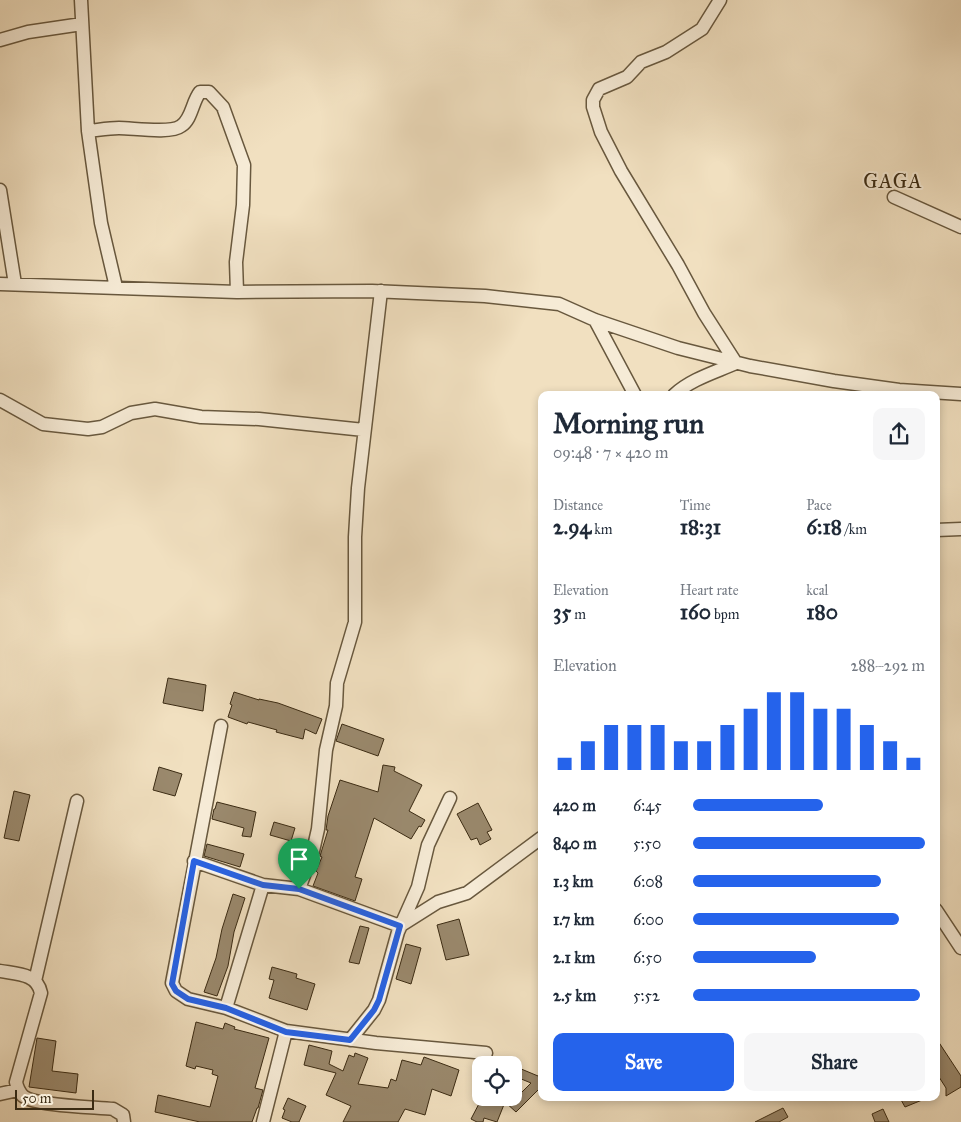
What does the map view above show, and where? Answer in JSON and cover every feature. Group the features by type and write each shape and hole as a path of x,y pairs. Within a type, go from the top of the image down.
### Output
{"street":[{"path":"81,0 88,131 101,223 116,287"},
{"path":"720,0 702,29 666,52 641,62 627,76 599,88 593,100 593,107 601,132 621,171 674,257 704,313 736,363"},
{"path":"0,40 28,32 82,24"},
{"path":"88,131 119,128 158,130 176,128 185,122 195,98 200,92 209,92 215,97 223,107 244,165 236,262 236,292"},
{"path":"0,190 15,284"},
{"path":"894,197 961,227"},
{"path":"0,284 236,292 381,291 485,296 559,304 595,320 678,348 736,363 834,381 914,391"},
{"path":"299,889 316,841 326,750 336,706 337,683 354,629 355,537 364,430 381,291"},
{"path":"595,320 633,391"},
{"path":"680,391 690,384 736,363"},
{"path":"940,393 961,394"},
{"path":"0,400 43,424 88,429 102,427 131,413 156,409 201,417 259,419 364,430"},
{"path":"940,530 961,529"},
{"path":"221,726 172,984 176,991 188,999 226,1008 286,1032 486,1053"},
{"path":"350,1040 374,1010 379,1000 400,926 418,887 428,845 450,798"},
{"path":"35,981 77,801"},
{"path":"400,926 438,902 467,893 538,840"},
{"path":"194,861 263,885 299,889 400,926"},
{"path":"226,1008 263,885"},
{"path":"940,916 961,948"},
{"path":"0,971 28,976 39,986 40,993 18,1070 16,1082 18,1090 35,1102 113,1109 123,1115 124,1122"},
{"path":"263,1122 286,1032"},
{"path":"0,1094 18,1090"}],"building":[{"path":"168,678 206,685 203,711 163,703"},
{"path":"234,692 259,700 278,703 322,719 316,734 305,729 303,739 228,717"},
{"path":"342,724 384,739 378,756 336,741"},
{"path":"383,765 395,767 394,771 422,785 409,811 425,820 421,827 419,826 411,839 374,818 355,877 362,879 355,901 313,886 328,830 326,830 328,816 340,780 378,792"},
{"path":"159,767 182,774 175,796 153,790"},
{"path":"14,791 30,795 19,841 4,838"},
{"path":"217,802 256,812 251,837 242,836 244,828 212,819"},
{"path":"478,803 492,830 487,832 491,839 480,845 477,838 471,840 457,814"},
{"path":"274,822 295,828 291,841 270,835"},
{"path":"207,844 244,854 240,867 204,856"},
{"path":"233,894 245,898 234,932 228,966 217,996 204,992 216,958 222,929"},
{"path":"459,919 469,955 446,960 437,925"},
{"path":"360,926 369,928 359,964 349,962"},
{"path":"406,944 421,948 411,984 396,979"},
{"path":"272,967 297,974 296,978 315,984 307,1010 269,998 274,980 269,979"},
{"path":"196,1022 223,1029 225,1023 235,1027 234,1029 269,1038 255,1088 263,1090 252,1122 200,1122 155,1112 158,1095 210,1107 218,1076 212,1074 213,1070 196,1066 195,1069 186,1066"},
{"path":"37,1038 56,1041 52,1071 78,1074 76,1093 29,1087"},
{"path":"940,1044 961,1076 961,1087 946,1096 946,1088 940,1079"},
{"path":"309,1045 332,1051 329,1064 343,1071 349,1055 354,1057 355,1053 368,1058 358,1084 388,1088 391,1079 396,1081 402,1060 421,1065 424,1057 459,1070 451,1096 432,1089 425,1115 405,1109 398,1122 343,1122 351,1106 326,1095 336,1073 304,1065"},
{"path":"522,1069 538,1076 538,1090 522,1106 522,1092 531,1083 522,1079"},
{"path":"288,1098 306,1106 299,1122 292,1122 282,1118 285,1110 283,1109"},
{"path":"902,1101 920,1101 905,1107"},
{"path":"478,1106 503,1106 497,1122 484,1118 483,1122 471,1119"},
{"path":"509,1106 522,1106 516,1112"},
{"path":"783,1108 788,1117 779,1122 755,1122"},
{"path":"883,1109 889,1122 875,1122 872,1114"}],"district":[{"name":"GAGA","path":"893,181"}],"route":[{"path":"194,861 263,885 299,889 400,926 379,1000 374,1010 350,1040 286,1032 226,1008 188,999 176,991 172,984 194,861"}]}
